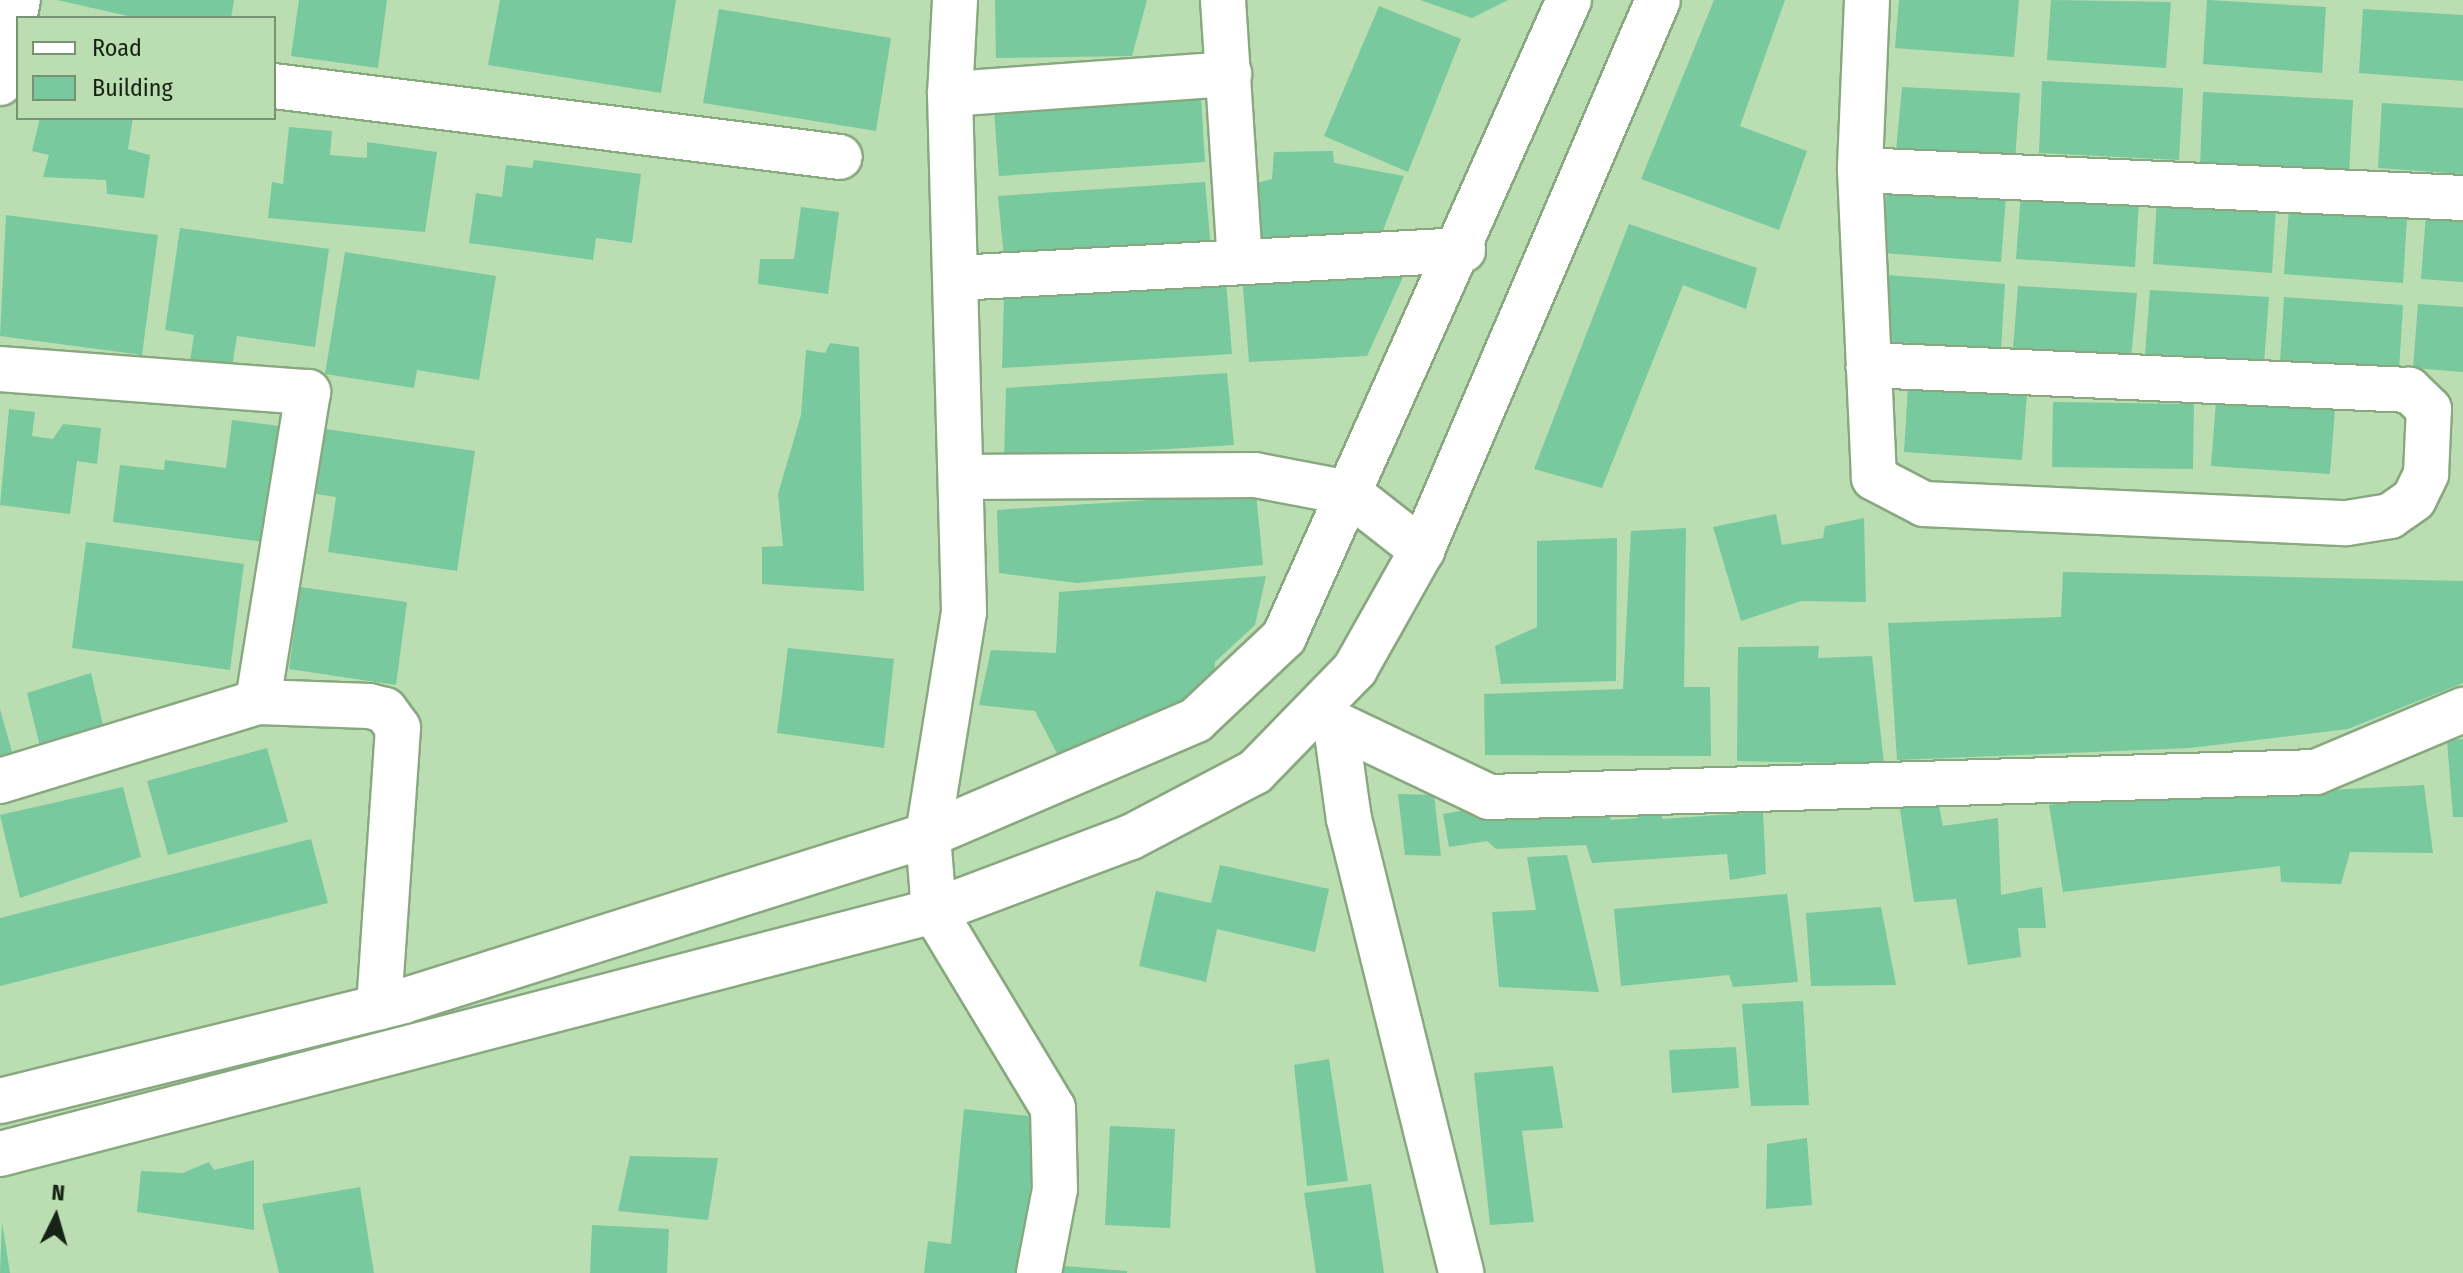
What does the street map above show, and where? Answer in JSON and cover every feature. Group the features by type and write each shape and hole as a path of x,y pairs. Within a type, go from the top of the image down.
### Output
{"street":[{"path":"6,61 18,0"},
{"path":"955,0 950,94 964,477 964,612 928,835 934,911 1053,1108 1055,1189 1039,1273"},
{"path":"1223,0 1240,260"},
{"path":"0,1101 379,1007 928,835 1196,720 1238,686 1284,637 1463,250 1569,0"},
{"path":"0,1154 934,911 1158,822 1255,772 1324,720 1422,550 1658,0"},
{"path":"1867,0 1860,170 1874,478 1924,504 2347,523 2390,516 2414,499 2426,474 2429,409 2409,390 1869,365"},
{"path":"950,94 1229,74"},
{"path":"276,86 840,157"},
{"path":"1860,170 2463,198"},
{"path":"957,278 1463,250"},
{"path":"0,369 308,392 258,702"},
{"path":"964,477 1255,475 1349,493 1422,550"},
{"path":"0,781 258,702 369,706 385,710 398,728 379,1007"},
{"path":"1324,720 1489,797 2316,772 2463,710"},
{"path":"1324,720 1461,1273"}],"building":[{"path":"57,0 234,0 231,16 128,16"},
{"path":"299,0 387,0 378,68 291,56"},
{"path":"500,0 676,0 661,93 488,65"},
{"path":"995,0 1147,0 1132,56 996,58"},
{"path":"1420,0 1508,0 1472,18"},
{"path":"1714,0 1785,0 1740,126 1807,151 1779,230 1641,179"},
{"path":"1899,0 2019,0 2014,57 1895,48"},
{"path":"2051,0 2171,2 2166,68 2047,60"},
{"path":"2207,0 2326,7 2322,73 2203,64"},
{"path":"1379,6 1461,39 1408,172 1324,136"},
{"path":"719,9 891,38 876,131 703,103"},
{"path":"2363,9 2463,15 2463,81 2359,73"},
{"path":"2042,81 2183,88 2179,160 2039,153"},
{"path":"1902,87 2020,93 2015,160 1896,151"},
{"path":"2203,92 2353,100 2349,174 2200,167"},
{"path":"1201,97 1205,162 999,176 994,111"},
{"path":"2382,103 2463,108 2463,174 2378,168"},
{"path":"40,120 133,120 128,149 150,155 144,198 107,194 106,180 43,177 49,155 32,151"},
{"path":"289,127 332,131 330,155 367,158 367,142 437,152 425,232 268,218 272,182 283,184"},
{"path":"1333,151 1334,163 1404,176 1382,233 1258,244 1249,185 1272,179 1274,152"},
{"path":"534,160 641,174 632,243 596,238 593,260 469,243 476,193 502,197 506,165 532,168"},
{"path":"1205,182 1211,249 1004,258 998,196"},
{"path":"1887,188 2006,196 2001,262 1883,253"},
{"path":"2021,193 2139,202 2135,267 2016,259"},
{"path":"2157,200 2276,208 2272,273 2153,264"},
{"path":"801,207 839,212 828,294 758,284 760,259 794,259"},
{"path":"2289,209 2407,218 2403,283 2284,274"},
{"path":"2426,214 2463,217 2463,282 2421,279"},
{"path":"6,215 158,235 142,355 0,336"},
{"path":"1629,224 1757,268 1746,309 1683,285 1602,488 1534,469"},
{"path":"180,228 329,249 315,347 237,336 232,367 190,361 194,335 165,330"},
{"path":"345,252 496,276 479,380 417,370 414,388 325,374"},
{"path":"1887,275 2005,284 2001,349 1882,341"},
{"path":"1242,276 1403,277 1367,356 1249,362"},
{"path":"1226,282 1232,354 1002,368 1004,297"},
{"path":"2018,286 2137,293 2131,359 2013,349"},
{"path":"2150,290 2269,297 2264,363 2145,355"},
{"path":"2284,297 2403,305 2399,370 2280,362"},
{"path":"2418,304 2463,307 2463,372 2413,368"},
{"path":"830,343 859,347 864,591 762,584 762,547 783,546 778,494 801,415 806,350 825,353"},
{"path":"1227,373 1234,445 1004,459 1006,388"},
{"path":"1908,387 2027,394 2022,460 1904,452"},
{"path":"2216,401 2335,409 2330,474 2211,466"},
{"path":"2053,402 2194,404 2193,469 2052,467"},
{"path":"9,409 35,412 32,436 53,439 63,424 101,428 97,464 77,461 70,514 0,505"},
{"path":"232,420 279,426 263,542 113,522 120,465 164,470 165,460 226,468"},
{"path":"326,429 475,451 457,571 328,552 336,497 316,494"},
{"path":"1256,493 1263,565 1077,583 999,573 997,510"},
{"path":"1776,514 1782,545 1823,538 1825,526 1864,518 1866,602 1801,601 1741,621 1713,527"},
{"path":"1686,528 1684,687 1710,687 1711,756 1485,755 1484,694 1623,689 1631,531"},
{"path":"1617,538 1616,681 1501,684 1495,646 1537,627 1537,541"},
{"path":"86,542 244,564 230,670 72,648"},
{"path":"2063,572 2463,581 2463,683 2348,729 2190,748 1897,760 1888,623 2061,617"},
{"path":"1266,576 1255,625 1215,662 1214,693 1061,761 1035,711 979,705 991,650 1056,653 1059,592"},
{"path":"300,587 407,602 396,685 289,669"},
{"path":"1819,646 1818,658 1872,656 1884,764 1737,761 1738,647"},
{"path":"788,648 894,659 884,748 777,733"},
{"path":"91,673 106,738 42,755 27,693"},
{"path":"0,709 16,766 0,771"},
{"path":"2463,739 2463,817 2453,817 2447,740"},
{"path":"267,748 288,822 168,855 147,781"},
{"path":"2424,785 2433,853 2350,852 2341,884 2281,882 2280,866 2063,892 2049,805 2134,789 2137,800"},
{"path":"123,787 141,857 20,898 0,815"},
{"path":"1398,794 1434,795 1441,856 1405,855"},
{"path":"1639,802 1661,803 1662,819 1763,812 1766,874 1730,880 1727,854 1592,863 1586,845 1496,849 1487,841 1449,847 1443,814 1504,803 1608,807 1611,820 1638,818"},
{"path":"1938,802 1943,826 1998,818 2001,895 2042,887 2046,928 2018,928 2021,957 1968,965 1956,899 1914,902 1899,803"},
{"path":"311,839 328,903 0,986 0,918"},
{"path":"1567,855 1599,992 1499,987 1492,912 1536,910 1527,857"},
{"path":"1220,865 1329,889 1315,952 1217,929 1206,982 1139,966 1156,891 1211,903"},
{"path":"1787,894 1798,982 1733,987 1729,975 1621,986 1614,909"},
{"path":"1881,907 1896,985 1811,986 1806,913"},
{"path":"1803,1001 1809,1105 1751,1106 1742,1004"},
{"path":"1736,1047 1739,1088 1672,1093 1669,1050"},
{"path":"1329,1059 1348,1181 1307,1186 1294,1065"},
{"path":"1553,1066 1563,1128 1522,1131 1534,1222 1490,1225 1474,1073"},
{"path":"964,1109 1037,1117 1022,1273 924,1273 928,1241 951,1244"},
{"path":"1110,1126 1175,1129 1170,1228 1105,1225"},
{"path":"1807,1138 1812,1205 1766,1209 1767,1144"},
{"path":"630,1156 718,1158 708,1220 618,1211"},
{"path":"254,1160 254,1230 137,1212 141,1171 183,1173 209,1162 214,1170"},
{"path":"1371,1184 1384,1273 1316,1273 1304,1193"},
{"path":"360,1187 374,1273 279,1273 262,1204"},
{"path":"2,1222 10,1273 0,1273"},
{"path":"592,1225 669,1229 667,1273 590,1273"},
{"path":"1052,1265 1127,1271 1127,1273 1051,1273"}]}
